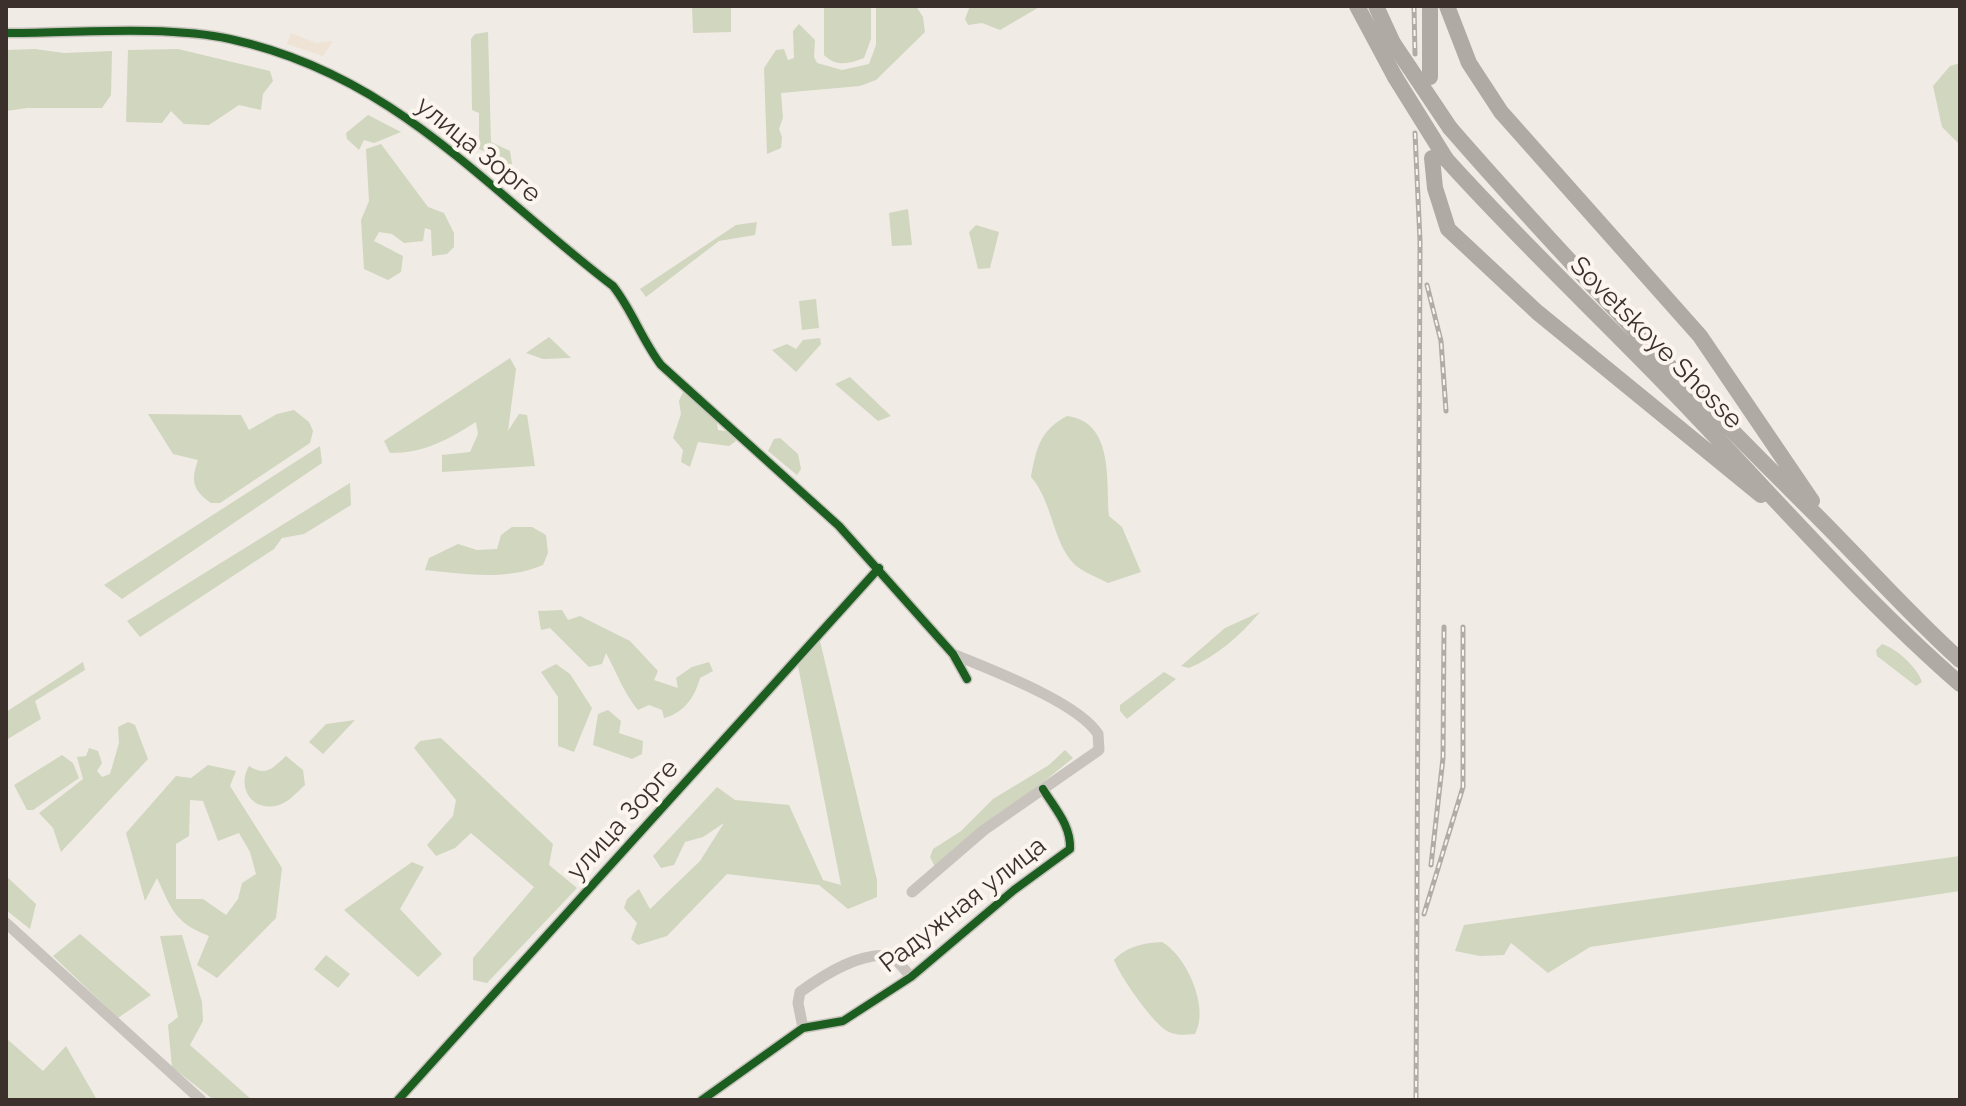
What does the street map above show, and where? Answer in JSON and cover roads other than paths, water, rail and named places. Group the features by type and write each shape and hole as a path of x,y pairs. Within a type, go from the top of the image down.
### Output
{"highway":[{"name":"Sovetskoye Shosse","path":"1357,6 1439,159 1886,617 1960,684"},
{"name":"Sovetskoye Shosse","path":"1376,6 1393,43 1450,128 1522,211 1674,372 1830,529"},
{"path":"1430,6 1430,77"},
{"path":"1447,6 1469,63 1501,112 1700,336 1830,529 1899,604 1960,660"},
{"path":"1439,159 1435,188 1448,229 1537,312 1736,478 1785,512"},
{"path":"1886,617 1899,604"}],"street":[{"name":"улица Зорге","path":"6,33 184,34 228,38 288,56 367,92 420,125 613,286 626,302 641,338 661,365 793,482 879,568 953,654"},
{"name":"улица Зорге","path":"398,1100 879,568"},
{"path":"953,654 967,679"},
{"path":"912,892 984,830 1099,750 1094,726 1064,706 953,654"},
{"name":"Радужная улица","path":"702,1100 803,1028 843,1021 911,977 1014,890 1070,849 1071,835 1066,823 1043,789"},
{"path":"6,923 201,1100"},
{"path":"803,1028 798,1003 800,992 835,971 878,954 893,956 911,977"}],"railway":[{"path":"1414,6 1415,54"},
{"path":"1415,133 1420,241 1416,1100"},
{"path":"1427,285 1441,341 1446,411"},
{"path":"1431,865 1443,758 1444,627"},
{"path":"1424,914 1463,787 1463,627"}]}
